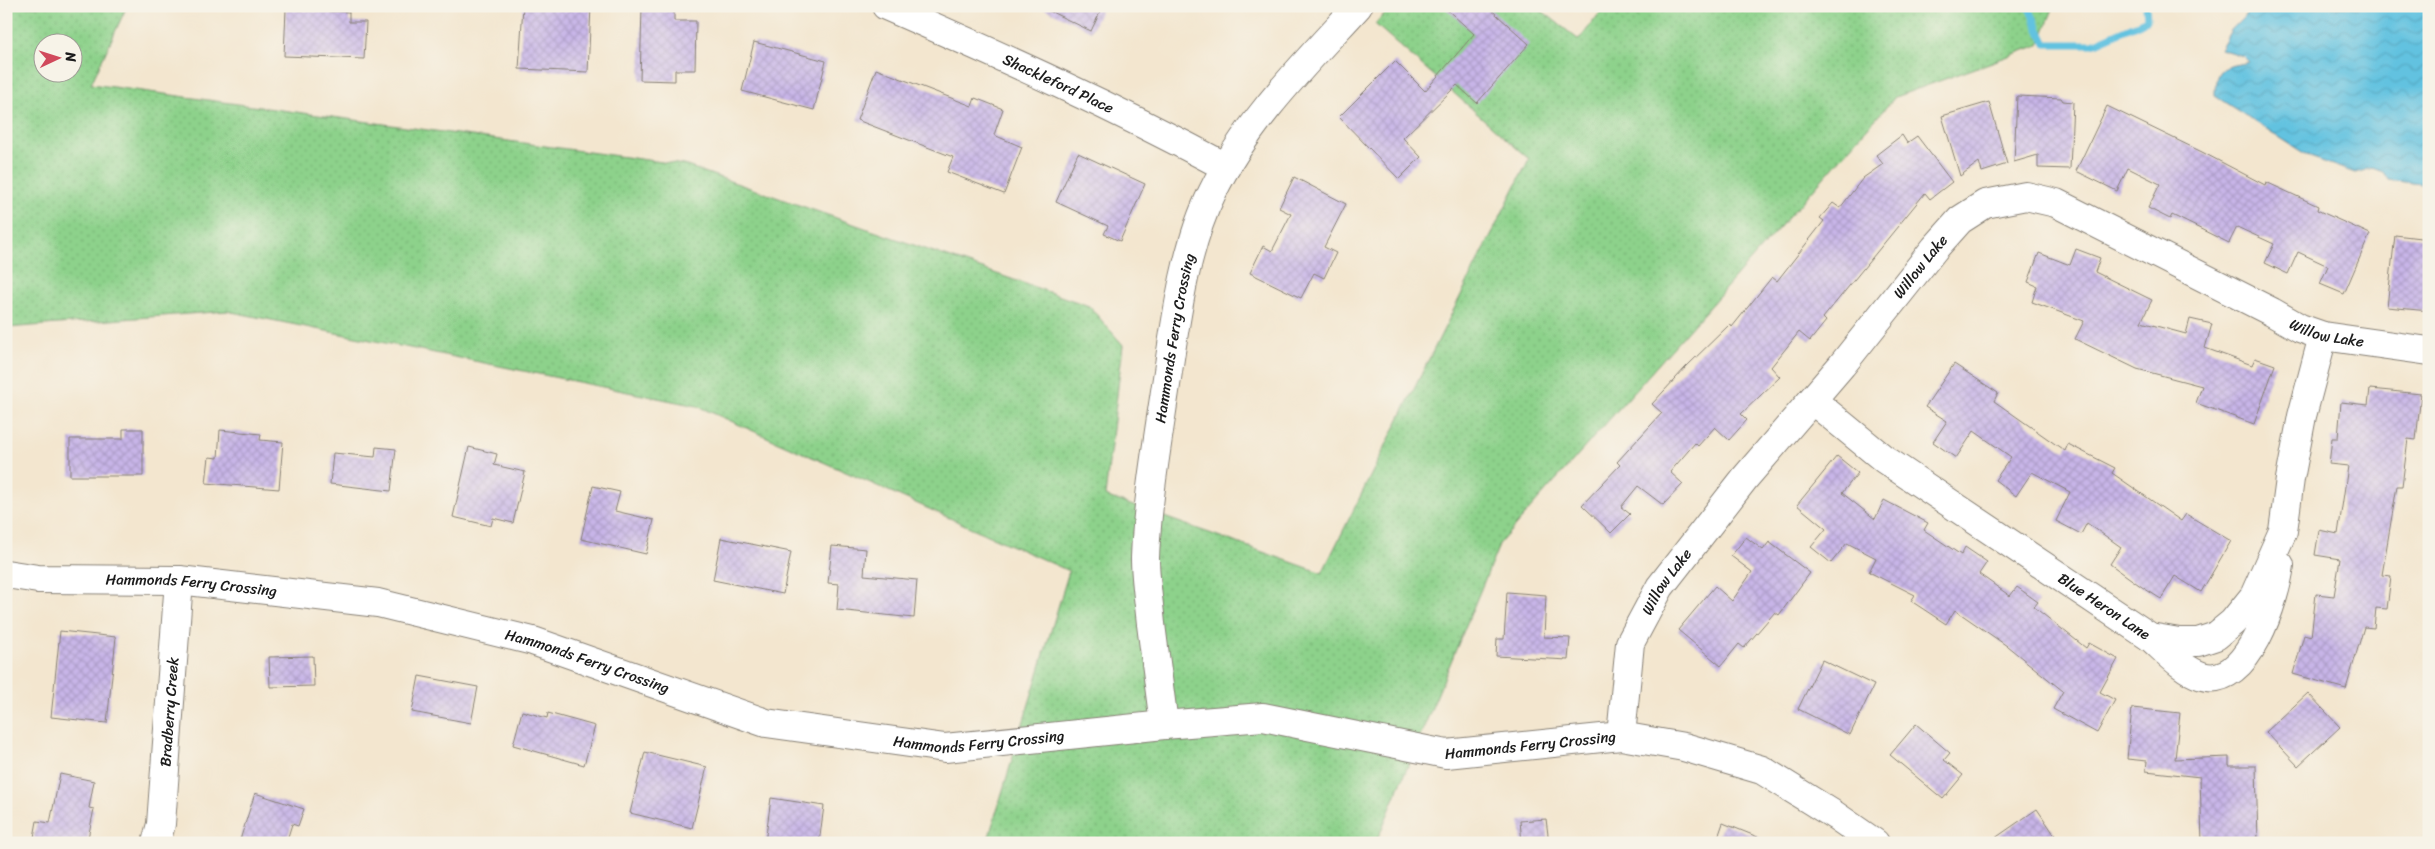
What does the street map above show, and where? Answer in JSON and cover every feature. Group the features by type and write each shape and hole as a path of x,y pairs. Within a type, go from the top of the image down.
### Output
{"street":[{"name":"Shackleford Place","path":"886,6 1052,78 1138,119 1226,167"},
{"name":"Hammonds Ferry Crossing","path":"1164,725 1147,592 1145,558 1171,349 1188,263 1202,216 1211,194 1260,115 1358,6"},
{"name":"Willow Lake","path":"1622,736 1630,643 1660,587 1745,478 1812,400 1960,220 1985,204 2026,196 2056,203 2300,328 2323,336 2429,351"},
{"name":"Blue Heron Lane","path":"1812,400 1884,459 2150,637 2179,642 2198,642 2216,636 2233,622 2254,596 2283,532 2290,479 2302,416 2323,336"},
{"path":"2150,637 2187,668 2202,677 2219,676 2233,669 2247,653 2265,623 2278,586 2283,532"},
{"name":"Hammonds Ferry Crossing","path":"6,574 38,579 179,580 378,603 533,641 766,723 945,748 1164,725 1264,717 1446,754 1622,736 1684,747 1762,770 1836,816 1875,843"},
{"name":"Bradberry Creek","path":"156,843 161,824 179,580"}],"green space":[{"path":"6,6 127,6 91,84 684,165 1089,306 1123,345 1105,496 1322,573 1529,159 1375,24 1391,6 1536,6 1579,40 1605,6 2054,6 2039,45 1895,97 1500,543 1376,843 987,843 1069,571 697,406 227,311 6,328"}],"water":[{"path":"2250,6 2429,6 2429,185 2388,180 2383,172 2372,168 2355,173 2310,157 2215,96 2217,78 2222,69 2249,62 2243,56 2220,49 2231,30 2244,17"}],"building":[{"path":"523,6 591,6 588,72 519,69"},
{"path":"1039,6 1103,6 1091,31"},
{"path":"1443,6 1487,6 1529,44 1477,103 1457,85 1403,138 1421,157 1399,179 1339,117 1395,61 1425,91 1474,34"},
{"path":"642,8 674,8 674,21 696,21 695,70 675,70 675,81 640,80"},
{"path":"286,9 349,12 349,22 366,22 364,59 284,56"},
{"path":"754,42 826,61 814,110 742,91"},
{"path":"876,69 972,106 975,98 1003,109 994,135 1022,147 1004,194 947,172 953,157 857,120"},
{"path":"2017,96 2061,98 2063,101 2073,102 2070,169 2038,168 2038,155 2014,162"},
{"path":"1989,102 2007,164 1982,172 1979,162 1960,176 1942,116"},
{"path":"2107,106 2265,185 2266,182 2318,206 2317,210 2370,234 2344,294 2320,284 2328,266 2298,252 2288,274 2265,263 2274,244 2237,227 2229,243 2172,215 2170,219 2148,208 2160,184 2128,168 2117,191 2076,171"},
{"path":"1902,135 1907,143 1917,136 1952,182 1930,199 1925,193 1823,318 1826,321 1810,341 1799,332 1771,367 1780,377 1741,414 1747,420 1729,440 1715,427 1698,446 1695,443 1670,472 1683,484 1663,505 1638,486 1621,507 1630,514 1611,533 1582,505 1620,465 1617,462 1662,413 1652,404 1730,324 1732,327 1772,277 1777,281 1824,221 1820,218 1833,203 1840,208 1863,178 1883,164 1876,155"},
{"path":"1078,153 1145,184 1120,241 1104,234 1108,226 1056,202"},
{"path":"1294,177 1346,204 1324,247 1336,253 1324,278 1314,273 1301,298 1250,273 1263,246 1272,251 1291,214 1279,208"},
{"path":"2395,235 2429,239 2429,311 2387,307"},
{"path":"2076,249 2100,258 2095,272 2152,300 2141,322 2186,334 2190,319 2212,324 2205,348 2252,365 2255,358 2275,365 2254,424 2196,403 2202,386 2137,369 2075,339 2084,321 2032,302 2037,286 2028,282 2039,253 2070,265"},
{"path":"1954,364 1998,393 1994,401 2065,451 2068,444 2115,468 2112,473 2181,521 2186,514 2231,541 2201,592 2175,576 2161,599 2142,587 2110,564 2121,547 2087,523 2081,534 2056,521 2070,492 2032,472 2016,496 1995,480 2011,457 1974,431 1956,458 1933,442 1947,421 1925,407"},
{"path":"2370,389 2421,394 2416,440 2408,439 2402,486 2397,486 2382,575 2391,576 2387,609 2376,608 2374,628 2364,627 2346,689 2293,674 2304,635 2311,637 2316,594 2334,596 2340,559 2315,555 2319,530 2338,534 2348,466 2329,464 2332,438 2338,438 2341,402 2368,405"},
{"path":"123,429 143,429 143,476 70,476 70,439 123,439"},
{"path":"220,430 261,434 260,440 283,442 279,489 206,483 209,457 218,458"},
{"path":"376,447 396,449 391,491 330,484 333,453 375,457"},
{"path":"469,447 497,454 494,465 525,472 513,523 493,518 491,526 453,517"},
{"path":"1837,456 1858,473 1842,493 1875,519 1884,500 1928,523 1924,530 1961,555 1965,547 1987,562 1979,574 2010,596 2017,587 2038,602 2034,607 2086,648 2089,643 2118,659 2100,692 2115,700 2097,733 2053,709 2063,691 2007,646 1955,610 1946,624 1911,601 1915,595 1869,572 1876,558 1847,543 1831,563 1811,547 1826,529 1797,505"},
{"path":"593,486 620,492 615,511 654,520 646,554 581,539"},
{"path":"1746,537 1763,550 1769,542 1810,573 1779,615 1775,612 1744,648 1739,644 1721,666 1678,630 1715,586 1732,601 1752,572 1731,556"},
{"path":"721,538 791,552 783,594 713,580"},
{"path":"832,546 866,549 864,575 917,580 914,618 837,610 839,584 828,583"},
{"path":"1507,592 1546,595 1544,637 1570,638 1568,660 1496,656 1497,639 1504,639"},
{"path":"60,631 116,637 107,723 51,717"},
{"path":"313,656 314,686 270,687 269,657"},
{"path":"1822,660 1874,685 1850,735 1798,709"},
{"path":"419,676 478,687 471,723 412,712"},
{"path":"2308,693 2340,727 2298,766 2266,732"},
{"path":"2132,708 2180,713 2175,759 2229,757 2229,766 2256,766 2258,842 2202,843 2200,777 2146,771 2147,761 2127,759"},
{"path":"522,711 547,718 548,713 595,726 584,765 513,745"},
{"path":"1916,724 1950,753 1944,760 1963,775 1943,799 1890,755"},
{"path":"645,752 707,767 692,828 630,813"},
{"path":"60,774 94,781 89,808 94,809 87,843 33,843 37,821 50,823"},
{"path":"255,793 304,809 298,826 292,824 286,843 239,843"},
{"path":"771,798 824,806 819,843 765,843"},
{"path":"2037,809 2060,843 1988,843"},
{"path":"1546,819 1549,843 1522,843 1520,821"},
{"path":"1723,823 1770,842 1770,843 1716,843"}],"waterway":[{"path":"2028,6 2046,44 2093,44 2147,20 2146,6"}]}
